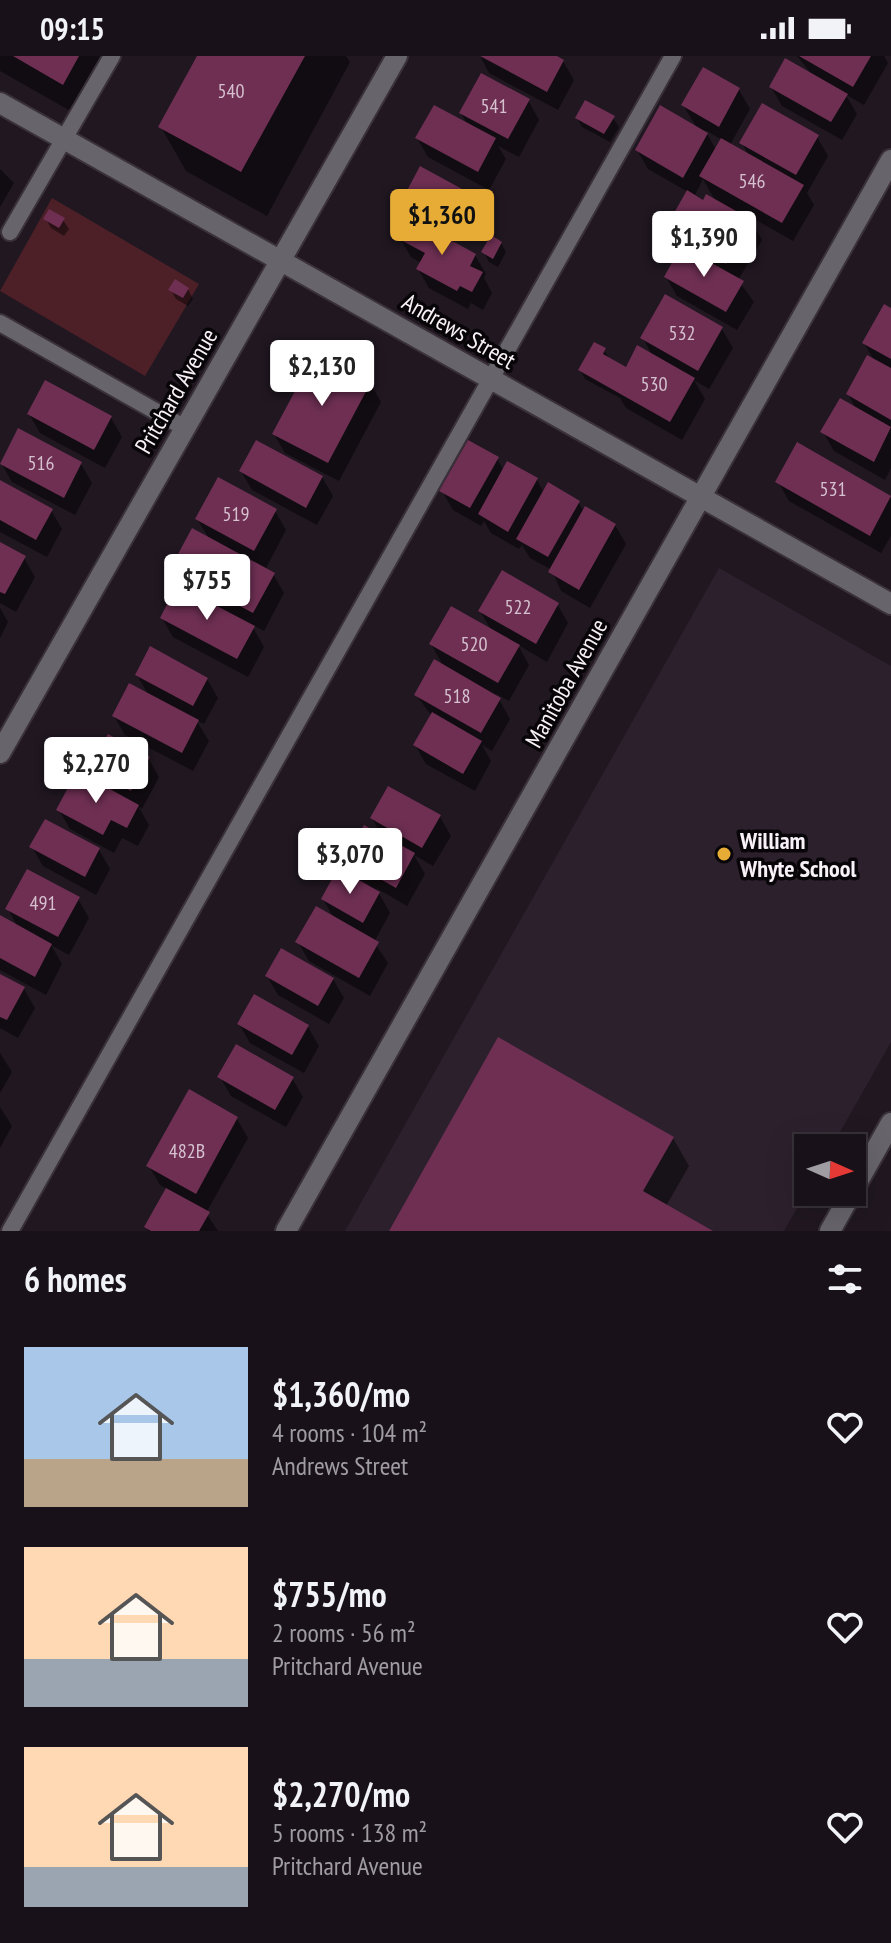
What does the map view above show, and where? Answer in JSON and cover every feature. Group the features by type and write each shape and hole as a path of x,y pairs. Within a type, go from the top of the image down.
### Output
{"street":[{"name":"Pritchard Avenue","path":"0,753 397,56"},
{"name":"Andrews Street","path":"0,103 891,604"},
{"name":"Manitoba Avenue","path":"286,1231 891,160"},
{"path":"830,1231 891,1123"}],"lane":[{"path":"10,232 112,56"},
{"path":"10,1231 673,56"},
{"path":"0,323 185,428"}],"shaded area":[{"path":"52,198 199,284 145,376 0,291"},
{"name":"William Whyte School","path":"719,568 891,666 891,1042 839,1134 794,1134 794,1206 798,1206 784,1231 345,1231"}],"building":[{"path":"13,56 79,56 63,85"},
{"path":"197,56 305,56 241,172 158,127"},
{"path":"480,56 557,56 564,60 547,92"},
{"path":"799,56 871,56 853,87"},
{"path":"785,58 848,94 831,122 769,87"},
{"path":"703,67 740,88 719,127 681,105"},
{"path":"481,73 530,99 508,139 459,113"},
{"path":"585,100 615,116 604,134 575,118"},
{"path":"762,103 819,135 796,175 739,143"},
{"path":"434,105 496,138 478,172 415,138"},
{"path":"660,105 708,133 683,178 635,150"},
{"path":"721,138 804,185 782,223 699,176"},
{"path":"420,166 462,189 444,222 402,200"},
{"path":"687,190 703,200 706,194 752,220 726,264 681,238 684,233 668,224"},
{"path":"49,209 65,218 59,228 43,219"},
{"path":"409,217 476,254 470,266 483,272 472,292 460,286 457,291 416,269 425,253 397,238"},
{"path":"491,235 502,242 493,259 481,252"},
{"path":"681,246 744,281 726,312 664,277"},
{"path":"175,279 189,288 183,298 168,290"},
{"path":"665,294 723,327 698,371 640,338"},
{"path":"884,304 891,308 891,359 862,343"},
{"path":"594,342 606,348 603,354 626,367 637,345 695,378 670,422 578,370"},
{"path":"316,352 371,382 328,463 272,434"},
{"path":"867,355 891,368 891,420 846,394"},
{"path":"45,380 112,416 94,450 27,414"},
{"path":"840,398 891,427 874,462 820,432"},
{"path":"18,428 82,462 64,498 0,464"},
{"path":"256,440 323,476 306,508 239,471"},
{"path":"468,440 499,457 470,508 439,491"},
{"path":"797,442 891,496 870,536 775,482"},
{"path":"507,461 538,478 508,532 478,514"},
{"path":"218,477 277,509 254,551 195,519"},
{"path":"0,480 53,509 36,540 0,520"},
{"path":"548,482 580,501 548,557 516,539"},
{"path":"585,506 616,524 579,590 548,572"},
{"path":"192,528 275,573 253,613 170,569"},
{"path":"0,542 26,556 5,594 0,592"},
{"path":"502,570 559,603 536,644 478,611"},
{"path":"177,585 255,626 237,659 160,618"},
{"path":"451,606 520,645 498,683 429,644"},
{"path":"150,646 208,678 193,706 135,675"},
{"path":"434,659 501,698 481,733 414,695"},
{"path":"129,683 199,720 182,753 112,716"},
{"path":"432,712 482,741 463,774 413,745"},
{"path":"108,734 150,757 131,791 90,769"},
{"path":"77,771 139,805 127,828 111,820 103,835 56,810"},
{"path":"388,786 441,815 422,848 370,818"},
{"path":"45,819 100,848 85,877 29,847"},
{"path":"364,825 415,853 396,888 345,859"},
{"path":"338,868 380,892 363,923 321,899"},
{"path":"27,869 80,897 58,937 5,909"},
{"path":"316,906 379,942 359,978 295,942"},
{"path":"0,915 52,944 35,977 0,958"},
{"path":"281,948 334,978 318,1006 265,976"},
{"path":"0,974 25,987 7,1020 0,1017"},
{"path":"254,994 309,1025 292,1055 237,1024"},
{"path":"498,1037 674,1137 643,1191 713,1231 389,1231"},
{"path":"236,1044 294,1077 275,1110 217,1077"},
{"path":"189,1089 238,1117 196,1194 146,1166"},
{"path":"166,1188 210,1212 199,1231 151,1231 144,1227"}],"place":[{"name":"William Whyte School","path":"724,854"}]}
